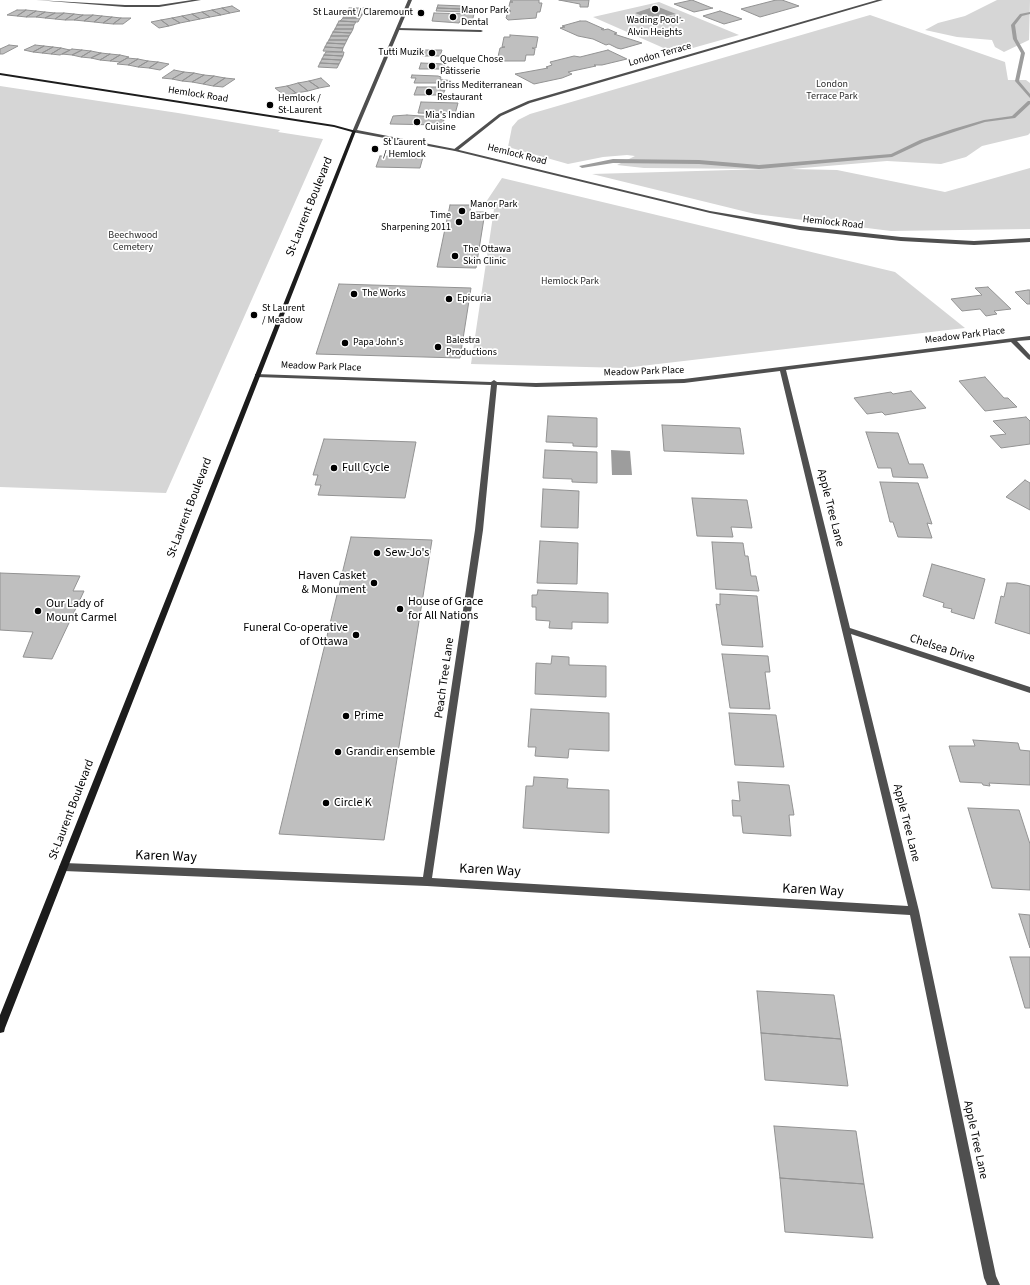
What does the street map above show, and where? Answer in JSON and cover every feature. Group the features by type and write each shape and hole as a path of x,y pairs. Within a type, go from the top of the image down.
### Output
{"main road":[{"name":"Hemlock Road","path":"0,74 327,125 354,131"},
{"name":"St-Laurent Boulevard","path":"0,1028 354,131"}],"street":[{"path":"38,0 125,6 159,6 199,0"},
{"name":"St-Laurent Boulevard","path":"354,131 376,76 398,30 410,0"},
{"path":"870,0 875,2"},
{"name":"London Terrace","path":"456,150 500,115 529,102 881,0"},
{"path":"398,30 481,31"},
{"name":"Hemlock Road","path":"354,131 456,150 710,212 800,228 901,239 974,243 1030,240"},
{"name":"Meadow Park Place","path":"257,375 536,384 684,381 1030,338"},
{"path":"1013,340 1030,358"},
{"name":"Apple Tree Lane","path":"783,369 914,911 990,1278 994,1285"},
{"name":"Peach Tree Lane","path":"427,882 479,530 494,382"},
{"name":"Chelsea Drive","path":"847,630 1030,690"},
{"name":"Karen Way","path":"64,867 427,882 914,911"}],"green space":[{"path":"997,0 1030,0 1029,40 1004,52 995,47 992,40 957,37 925,30 938,23 965,16"},
{"path":"659,2 739,35 675,53 593,17"},
{"name":"London Terrace Park","path":"870,15 1005,62 1008,80 1026,80 1030,83 1030,133 1028,135 982,146 966,157 941,164 887,161 791,169 837,170 945,192 1030,168 1030,229 891,231 755,214 592,174 767,169 644,168 617,165 635,156 627,155 603,157 568,164 508,147 512,127 518,120 530,114"},
{"name":"Beechwood Cemetery","path":"0,86 178,113 280,130 278,132 323,139 166,493 0,487"},
{"name":"Hemlock Park","path":"502,178 895,272 965,328 624,368 471,364 494,209 482,208"}],"shaded area":[{"name":"Wading Pool - Alvin Heights","path":"656,6 676,14 650,19 635,13"},
{"path":"611,450 630,451 632,475 612,475"}],"building":[{"path":"511,0 539,0 539,3 542,3 540,12 537,12 536,18 508,20 506,18 508,12 511,11 508,11"},
{"path":"559,0 589,0 588,7 580,7 580,4"},
{"path":"692,0 713,8 694,12 674,4"},
{"path":"776,0 782,0 799,6 760,17 741,9"},
{"path":"438,5 463,6 462,9 437,8"},
{"path":"232,6 240,11 230,13 222,8"},
{"path":"222,8 230,13 221,15 212,10"},
{"path":"349,8 365,8 364,11 347,11"},
{"path":"437,8 469,10 468,12 436,11"},
{"path":"17,10 26,10 17,16 7,15"},
{"path":"26,10 36,11 26,17 17,16"},
{"path":"212,10 221,15 210,17 202,12"},
{"path":"36,11 45,12 36,17 26,17"},
{"path":"347,11 364,11 362,15 345,14"},
{"path":"720,11 742,19 724,24 703,16"},
{"path":"45,12 55,13 45,18 36,17"},
{"path":"202,12 210,17 200,19 192,14"},
{"path":"55,13 64,13 55,19 45,18"},
{"path":"64,13 74,14 65,20 55,19"},
{"name":"Manor Park Dental","path":"434,13 474,14 472,22 460,21 459,23 432,21"},
{"path":"74,14 83,15 74,20 65,20"},
{"path":"192,14 200,19 190,21 182,16"},
{"path":"345,14 362,15 360,18 343,18"},
{"path":"83,15 93,15 84,21 74,20"},
{"path":"93,15 102,16 94,22 84,21"},
{"path":"102,16 112,17 103,23 94,22"},
{"path":"182,16 190,21 180,23 172,18"},
{"path":"675,16 681,18 660,24 654,21"},
{"path":"112,17 121,18 113,24 103,23"},
{"path":"121,18 131,18 123,24 113,24"},
{"path":"172,18 180,23 169,26 161,20"},
{"path":"343,18 360,18 358,22 340,21"},
{"path":"161,20 169,26 159,28 151,22"},
{"path":"339,21 356,22 354,25 337,25"},
{"path":"580,21 586,21 604,29 601,29 603,30 608,29 617,33 614,34 642,43 621,49 609,44 606,45 593,39 578,36 560,28 565,27 562,26"},
{"path":"337,25 354,25 353,29 335,29"},
{"path":"335,29 353,29 351,33 333,32"},
{"path":"333,32 351,33 349,36 331,36"},
{"path":"510,35 538,37 536,48 532,48 535,49 534,55 526,55 525,61 497,61 500,48 505,47 502,47 504,37 510,37"},
{"path":"331,36 349,36 347,40 329,40"},
{"path":"329,40 347,40 345,44 327,43"},
{"path":"327,43 345,44 343,48 325,47"},
{"path":"9,45 18,46 3,54 0,54 0,49"},
{"path":"35,45 44,46 33,52 24,50"},
{"path":"44,46 53,47 42,53 33,52"},
{"path":"53,47 61,48 51,54 42,53"},
{"path":"325,47 343,48 342,52 323,51"},
{"path":"61,48 70,50 60,55 51,54"},
{"path":"72,49 82,50 72,55 62,54"},
{"path":"82,50 91,51 81,57 72,55"},
{"name":"Tutti Muzik","path":"424,50 442,50 440,56 422,56"},
{"path":"608,50 627,59 602,65 594,65 596,66 568,72 572,74 562,78 534,84 515,74 548,68 546,67 552,65 550,62"},
{"path":"91,51 101,53 91,58 81,57"},
{"path":"326,52 344,52 343,56 324,55"},
{"path":"101,53 110,54 100,60 91,58"},
{"path":"110,54 120,55 110,61 100,60"},
{"path":"120,55 129,57 120,62 110,61"},
{"path":"324,55 343,56 341,60 322,59"},
{"path":"127,58 138,59 128,65 117,64"},
{"path":"138,59 148,61 138,67 128,65"},
{"path":"322,59 341,60 339,64 320,63"},
{"path":"148,61 158,62 149,68 138,67"},
{"path":"158,62 169,64 160,70 149,68"},
{"path":"320,63 339,64 337,68 318,67"},
{"name":"Quelque Chose Pâtisserie","path":"421,63 445,64 443,69 419,69"},
{"path":"174,70 184,72 172,79 162,78"},
{"path":"184,72 194,73 182,81 172,79"},
{"path":"194,73 204,75 192,82 182,81"},
{"path":"204,75 214,76 203,84 192,82"},
{"path":"412,75 438,76 441,77 440,79 452,81 451,83 414,83 416,78 411,78"},
{"path":"214,76 225,78 213,86 203,84"},
{"path":"225,78 235,79 223,87 213,86"},
{"path":"321,78 330,86 319,88 309,81"},
{"path":"309,81 319,88 308,91 298,83"},
{"path":"298,83 308,91 296,93 287,86"},
{"path":"287,86 296,93 285,96 275,88"},
{"name":"Idriss Mediterranean Restaurant","path":"417,87 441,87 440,90 445,90 443,94 439,95 414,95"},
{"path":"421,102 458,103 455,114 418,113"},
{"name":"Mia's Indian Cuisine","path":"407,115 435,117 435,119 444,120 442,125 390,124 393,116"},
{"path":"380,156 423,157 420,168 376,167"},
{"path":"450,205 471,205 470,212 485,212 476,268 437,267"},
{"path":"339,284 471,288 460,358 316,354"},
{"path":"988,287 1011,309 994,311 997,314 986,316 980,309 962,311 951,299 982,295 975,288"},
{"path":"1030,290 1030,304 1027,304 1015,292"},
{"path":"985,377 1004,398 1008,398 1017,407 985,411 959,381"},
{"path":"911,391 926,408 885,415 882,412 867,414 854,398 891,392 893,394"},
{"path":"548,416 597,418 597,447 573,446 573,443 546,442"},
{"path":"1026,417 1030,421 1030,444 1001,448 990,436 1006,434 993,421"},
{"path":"662,425 740,428 744,454 664,451"},
{"path":"866,432 898,433 909,464 923,464 928,478 893,477 891,468 878,468"},
{"path":"324,439 416,442 405,498 318,495 321,485 315,485 318,475 313,475"},
{"path":"545,450 597,452 597,483 572,482 572,479 543,478"},
{"path":"1025,480 1030,483 1030,510 1006,497"},
{"path":"880,482 918,483 932,524 927,523 932,538 898,537 893,522 890,522"},
{"path":"543,489 579,491 578,528 541,527"},
{"path":"692,498 747,500 752,528 731,527 733,537 697,536"},
{"path":"351,537 432,540 384,840 279,834"},
{"path":"540,541 578,543 577,584 537,583"},
{"path":"712,542 743,543 745,556 748,556 751,576 756,576 759,591 716,589"},
{"path":"932,564 985,579 974,619 951,612 952,609 943,607 944,603 923,596"},
{"name":"Our Lady of Mount Carmel","path":"0,573 80,576 73,591 84,591 52,659 23,657 33,632 0,630"},
{"path":"1007,583 1017,583 1030,586 1030,634 995,623 1001,596 1004,597"},
{"path":"538,590 608,593 608,623 572,622 572,629 549,628 550,621 536,620 536,607 532,607 532,595 537,595"},
{"path":"720,594 757,596 763,647 722,645 716,604 720,605"},
{"path":"722,654 768,656 770,672 765,672 770,709 730,708"},
{"path":"552,656 569,657 569,665 606,666 606,697 535,694 536,663 551,664"},
{"path":"531,709 609,713 609,751 569,749 568,758 535,756 536,747 528,747"},
{"path":"729,713 776,715 784,767 735,765"},
{"path":"973,740 1018,743 1020,750 1030,751 1030,785 989,783 990,786 983,785 982,783 960,782 949,746 975,746"},
{"path":"534,777 568,779 567,788 609,790 609,833 523,828 526,786 533,786"},
{"path":"738,782 789,785 794,815 789,815 791,836 743,833 741,816 733,816 732,800 740,801"},
{"path":"968,808 1019,810 1030,844 1030,890 992,888"},
{"path":"1019,914 1030,915 1030,948"},
{"path":"1010,957 1030,957 1030,1008 1025,1008"},
{"path":"757,991 834,995 841,1039 761,1033"},
{"path":"761,1033 841,1039 848,1086 765,1080"},
{"path":"774,1126 856,1131 864,1184 780,1178"},
{"path":"780,1178 864,1184 873,1238 785,1232"}],"waterway":[{"path":"1030,13 1021,15 1013,25 1015,39 1023,53 1017,81 1030,97"},
{"path":"582,166 613,161 699,162 759,167 892,155 922,141 955,130 984,121 1013,117 1030,102"}],"place":[{"name":"Wading Pool - Alvin Heights","path":"655,9"},
{"name":"St Laurent / Claremount","path":"421,13"},
{"name":"Manor Park Dental","path":"453,17"},
{"name":"Tutti Muzik","path":"432,53"},
{"name":"Quelque Chose Pâtisserie","path":"432,66"},
{"name":"Idriss Mediterranean Restaurant","path":"429,92"},
{"name":"Hemlock / St-Laurent","path":"270,105"},
{"name":"Mia's Indian Cuisine","path":"417,122"},
{"name":"St Laurent / Hemlock","path":"375,149"},
{"name":"Manor Park Barber","path":"462,211"},
{"name":"Time Sharpening 2011","path":"459,222"},
{"name":"The Ottawa Skin Clinic","path":"455,256"},
{"name":"The Works","path":"354,294"},
{"name":"Epicuria","path":"449,299"},
{"name":"St Laurent / Meadow","path":"254,315"},
{"name":"Papa John's","path":"345,343"},
{"name":"Balestra Productions","path":"438,347"},
{"name":"Full Cycle","path":"334,468"},
{"name":"Sew-Jo's","path":"377,553"},
{"name":"Haven Casket & Monument","path":"374,583"},
{"name":"House of Grace for All Nations","path":"400,609"},
{"name":"Our Lady of Mount Carmel","path":"38,611"},
{"name":"Funeral Co-operative of Ottawa","path":"356,635"},
{"name":"Prime","path":"346,716"},
{"name":"Grandir ensemble","path":"338,752"},
{"name":"Circle K","path":"326,803"}]}
